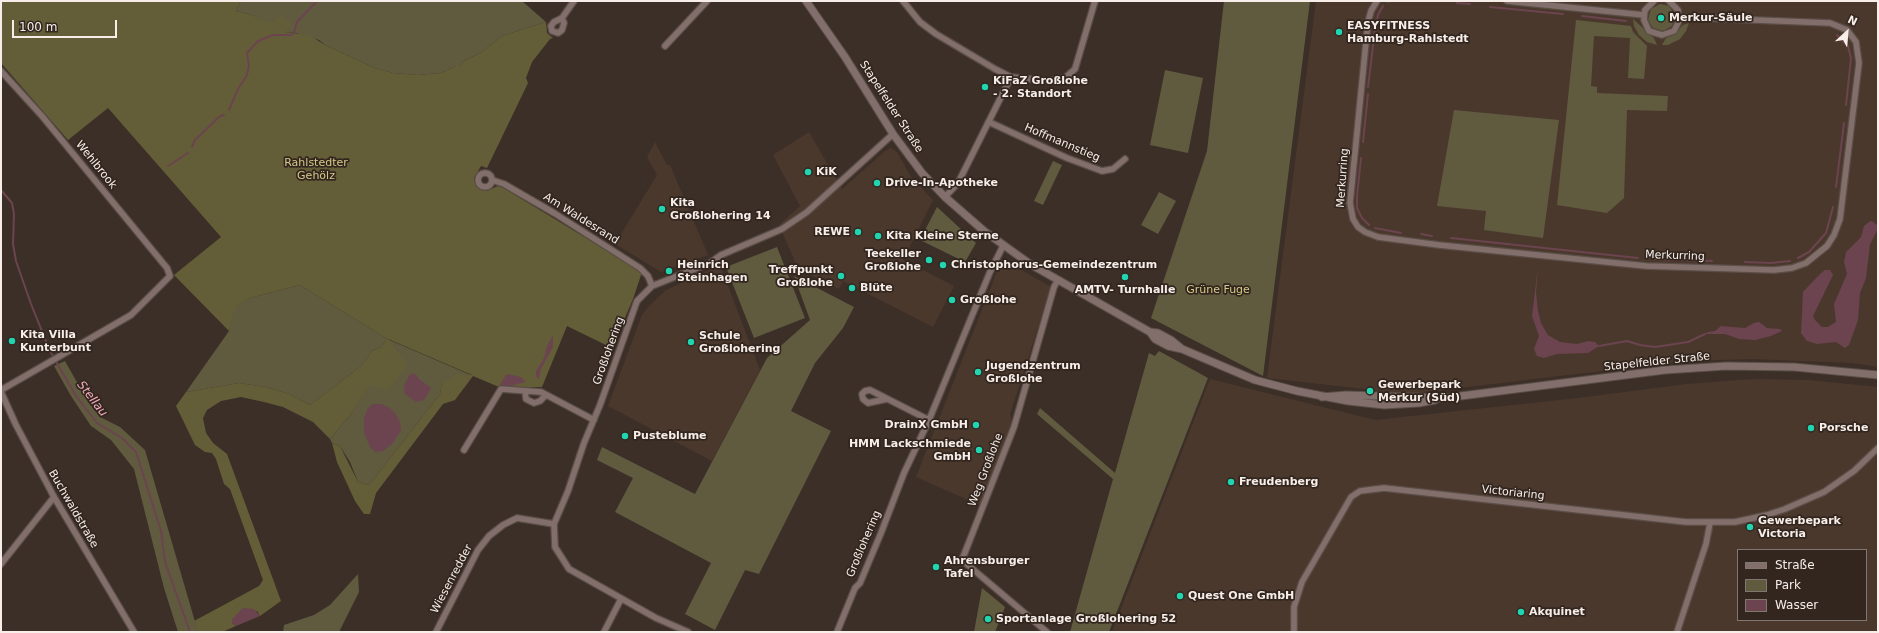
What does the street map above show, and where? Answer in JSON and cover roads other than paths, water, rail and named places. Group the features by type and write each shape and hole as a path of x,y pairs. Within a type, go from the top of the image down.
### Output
{"street":[{"path":"562,18 574,1"},
{"path":"665,46 707,1"},
{"name":"Stapelfelder Straße","path":"806,1 845,56 893,134 922,173 945,197 1003,246 1058,280 1150,332 1158,333 1171,340 1182,349 1255,380 1322,397 1384,405 1419,403 1445,398 1696,367 1794,367 1876,375"},
{"path":"903,1 920,22 936,34 1011,77 1049,81 1065,78 1071,74 1079,62 1095,1"},
{"name":"Merkurring","path":"1377,1 1368,22 1350,203 1353,219 1365,232 1378,237 1439,245 1646,266 1774,270 1792,268 1806,263 1827,246 1834,235 1840,219 1859,63 1856,42 1847,30 1830,23 1680,17"},
{"path":"1507,1 1644,15"},
{"path":"1654,1 1647,7 1644,15 1644,22 1648,29 1654,34 1662,35 1674,31 1680,17 1676,7 1669,1"},
{"name":"Wehlbrook","path":"1,71 42,116 167,268 170,276 131,315 1,391"},
{"path":"945,197 958,184 1011,77"},
{"name":"Hoffmannstieg","path":"989,122 1095,169 1106,171 1113,169 1125,159"},
{"name":"Großlohering","path":"688,632 671,626 569,569 564,564 555,547 554,524 568,491 584,443 594,420 637,301 652,286 710,263 721,255 782,230 808,212 893,134"},
{"name":"Am Waldesrand","path":"492,180 504,184 554,213 640,268 648,276 652,286"},
{"name":"Großlohering","path":"837,632 855,588 860,583 904,473 929,420 985,285 1003,246"},
{"name":"Weg Großlohe","path":"1047,632 962,560 1014,427 1054,287 1058,280"},
{"path":"464,450 501,389 541,392 594,420"},
{"name":"Buchwaldstraße","path":"1,391 16,425 54,497 134,632"},
{"path":"524,391 526,399 534,403 540,401 546,395"},
{"name":"Stapelfelder Straße","path":"1322,397 1346,395 1445,398"},
{"path":"887,399 929,420"},
{"name":"Victoriaring","path":"1294,632 1294,607 1302,582 1352,497 1355,493 1368,488 1384,488 1686,522 1735,522 1767,516 1806,500 1840,482 1878,448"},
{"path":"1,564 54,497"},
{"name":"Wiesenredder","path":"436,632 478,550 489,536 503,525 517,518 554,524"},
{"path":"1676,632 1706,544 1710,523"},
{"path":"604,632 621,599"}],"water":[{"path":"1872,221 1878,226 1878,229 1870,244 1866,278 1860,293 1858,320 1849,345 1845,348 1836,342 1817,344 1807,341 1801,333 1803,292 1820,274 1825,270 1830,270 1833,275 1813,316 1822,327 1828,327 1836,322 1834,304 1847,274 1844,262 1846,252 1861,237 1864,226"},
{"path":"1538,267 1536,292 1538,311 1541,323 1548,335 1560,342 1577,344 1588,341 1595,342 1599,346 1588,353 1557,354 1544,358 1537,356 1534,349 1539,336 1532,316"},
{"path":"1759,322 1767,328 1780,329 1782,331 1771,336 1755,340 1739,339 1725,334 1705,334 1715,331 1721,326 1745,328"},
{"path":"553,335 553,347 541,369 539,379 536,377 536,371 544,358 547,346"},
{"path":"410,374 416,374 419,379 431,388 424,400 416,402 405,394 404,385"},
{"path":"508,374 521,377 526,382 510,386 499,386"},
{"path":"373,404 381,404 390,408 400,422 401,431 392,444 383,451 375,452 370,447 364,432 364,418 368,408"},
{"path":"243,608 254,609 260,616 236,626 232,623 232,619"}],"waterway":[{"path":"229,110 238,89 247,75 249,65 247,53 258,41 273,35 291,35 294,33 297,22 317,1"},
{"path":"1457,3 1470,4"},
{"path":"1368,87 1375,29 1378,15 1383,6"},
{"path":"1490,7 1563,14"},
{"path":"1582,16 1626,21"},
{"path":"1837,35 1848,46 1851,58 1846,105"},
{"path":"1363,142 1368,94"},
{"path":"192,147 195,140 220,116 224,115"},
{"path":"1836,187 1844,123"},
{"path":"168,166 188,153"},
{"path":"1361,158 1357,208 1362,218 1369,225"},
{"name":"Stellau","path":"1,190 12,203 14,214 13,244 16,261 50,351 76,396 97,423 122,438 136,452 161,531 165,562 190,632"},
{"path":"1798,258 1809,252 1826,233 1833,207"},
{"path":"1375,228 1401,233"},
{"path":"1421,234 1432,236"},
{"path":"1451,238 1638,258"},
{"path":"1655,259 1712,261"},
{"path":"1745,262 1771,263 1790,261"},
{"path":"1599,346 1627,341 1655,347 1688,342 1705,334"}],"place":[{"name":"Merkur-Säule","path":"1661,18"},
{"name":"EASYFITNESS Hamburg-Rahlstedt","path":"1339,32"},
{"name":"KiFaZ Großlohe - 2. Standort","path":"985,87"},
{"name":"KiK","path":"808,172"},
{"name":"Drive-In-Apotheke","path":"877,183"},
{"name":"Kita Großlohering 14","path":"662,209"},
{"name":"REWE","path":"858,232"},
{"name":"Kita Kleine Sterne","path":"878,236"},
{"name":"Teekeller Großlohe","path":"929,260"},
{"name":"Christophorus-Gemeindezentrum","path":"943,265"},
{"name":"Heinrich Steinhagen","path":"669,271"},
{"name":"Treffpunkt Großlohe","path":"841,276"},
{"name":"AMTV- Turnhalle","path":"1125,277"},
{"name":"Blüte","path":"852,288"},
{"name":"Großlohe","path":"952,300"},
{"name":"Kita Villa Kunterbunt","path":"12,341"},
{"name":"Schule Großlohering","path":"691,342"},
{"name":"Jugendzentrum Großlohe","path":"978,372"},
{"name":"Gewerbepark Merkur (Süd)","path":"1370,391"},
{"name":"DrainX GmbH","path":"976,425"},
{"name":"Porsche","path":"1811,428"},
{"name":"Pusteblume","path":"625,436"},
{"name":"HMM Lackschmiede GmbH","path":"979,450"},
{"name":"Freudenberg","path":"1231,482"},
{"name":"Gewerbepark Victoria","path":"1750,527"},
{"name":"Ahrensburger Tafel","path":"936,567"},
{"name":"Quest One GmbH","path":"1180,596"},
{"name":"Akquinet","path":"1521,612"},
{"name":"Sportanlage Großlohering 52","path":"988,619"}],"park label":[{"name":"Rahlstedter Gehölz","path":"316,169"},
{"name":"Grüne Fuge","path":"1218,290"}]}
